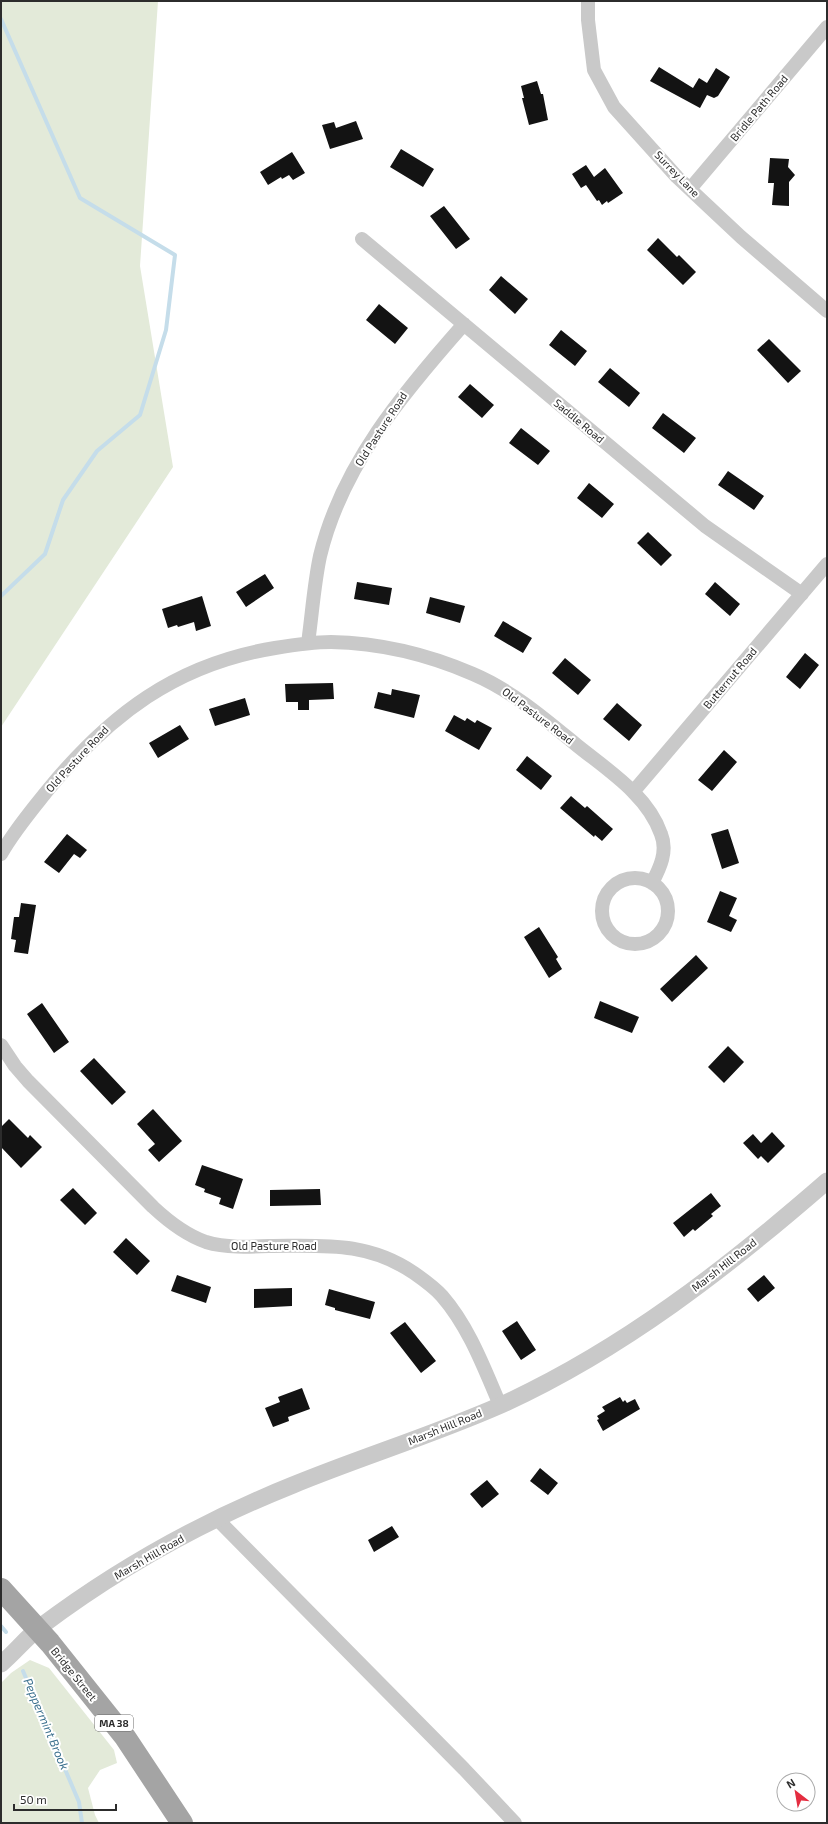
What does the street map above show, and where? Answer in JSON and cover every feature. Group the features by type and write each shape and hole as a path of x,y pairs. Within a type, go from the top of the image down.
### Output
{"main road":[{"name":"Bridge Street","path":"1,1589 38,1629 125,1737 182,1823"}],"street":[{"name":"Surrey Lane","path":"588,1 588,20 594,70 614,107 690,189 741,237 827,311"},
{"name":"Bridle Path Road","path":"690,189 827,27"},
{"name":"Saddle Road","path":"362,239 705,526 802,594"},
{"name":"Old Pasture Road","path":"308,643 320,557 337,508 362,454 397,403 418,376 464,324"},
{"name":"Butternut Road","path":"633,792 827,564"},
{"name":"Old Pasture Road","path":"1,854 22,822 65,769 97,736 137,703 184,675 209,664 261,650 308,643 330,642 394,648 431,658 475,675 514,696 533,710 633,792 652,815 662,836 664,848 662,859 652,883"},
{"path":"629,879 645,880 652,883 661,891 667,901 668,917 665,924 656,937 641,944 625,942 618,939 607,928 602,913 603,905 609,891 622,881 629,879"},
{"name":"Old Pasture Road","path":"1,1045 15,1066 28,1081 153,1207 191,1235 205,1242 237,1247 331,1245 350,1247 373,1252 393,1260 427,1282 442,1296 457,1315 469,1337 500,1405"},
{"name":"Marsh Hill Road","path":"1,1664 38,1629 100,1585 217,1519 292,1485 383,1452 500,1405 589,1360 657,1316 738,1256 827,1181"},
{"path":"217,1519 464,1769 515,1823"}],"green space":[{"path":"1,1 158,1 140,266 173,467 1,727"},
{"path":"30,1660 49,1668 114,1750 117,1763 100,1770 88,1788 95,1815 99,1823 1,1823 1,1683 11,1673"}],"building":[{"path":"659,67 693,88 699,78 707,83 716,68 730,77 718,96 714,98 707,95 700,108 650,81"},
{"path":"537,81 541,94 543,94 548,120 529,125 522,98 524,98 521,86"},
{"path":"356,121 363,139 330,149 322,125 334,122 336,128"},
{"path":"401,149 434,169 423,187 390,167"},
{"path":"292,152 305,173 293,180 289,175 282,179 281,177 268,185 260,172"},
{"path":"770,158 789,159 788,167 795,175 789,182 789,206 772,205 774,183 768,183"},
{"path":"586,165 594,177 605,168 623,193 608,203 607,201 602,205 599,200 597,201 586,185 581,188 572,174"},
{"path":"444,206 470,239 456,249 430,216"},
{"path":"658,238 677,257 679,255 696,272 683,285 647,250"},
{"path":"501,276 528,299 515,314 489,290"},
{"path":"379,304 408,328 395,344 366,320"},
{"path":"561,330 587,351 575,366 549,345"},
{"path":"769,339 801,371 788,383 757,350"},
{"path":"610,368 640,393 629,407 598,382"},
{"path":"470,384 494,405 482,418 458,397"},
{"path":"663,413 696,438 684,453 652,428"},
{"path":"521,428 550,451 538,465 509,443"},
{"path":"728,471 764,496 754,510 718,485"},
{"path":"589,483 614,504 602,518 577,498"},
{"path":"648,532 672,555 661,566 637,543"},
{"path":"265,574 274,588 246,607 236,592"},
{"path":"357,582 392,588 389,605 354,599"},
{"path":"715,582 740,604 730,616 705,594"},
{"path":"202,596 211,626 196,631 194,622 178,627 177,625 168,628 162,609"},
{"path":"430,597 465,606 460,623 426,613"},
{"path":"503,621 532,638 523,653 494,636"},
{"path":"805,653 819,665 800,689 786,677"},
{"path":"565,658 591,680 578,695 552,673"},
{"path":"333,683 334,699 309,700 309,710 298,710 298,702 286,702 285,684"},
{"path":"392,689 420,695 414,718 374,708 378,692 391,695"},
{"path":"245,698 250,715 215,726 209,709"},
{"path":"617,703 642,725 629,741 603,719"},
{"path":"454,715 465,721 467,718 475,723 477,720 492,728 479,750 445,731"},
{"path":"180,725 189,739 158,758 149,743"},
{"path":"724,750 737,762 712,791 698,780"},
{"path":"527,756 552,776 541,790 516,770"},
{"path":"571,796 585,808 587,806 613,829 602,841 595,835 594,837 560,808"},
{"path":"728,829 739,863 722,869 711,834"},
{"path":"67,834 87,850 80,858 74,854 59,873 44,862"},
{"path":"720,891 737,898 729,916 737,920 731,932 707,922"},
{"path":"21,903 36,905 28,954 14,952 16,940 11,939 14,917 19,917"},
{"path":"539,927 558,957 556,959 562,969 549,978 524,937"},
{"path":"696,955 708,968 672,1002 660,989"},
{"path":"600,1001 639,1017 632,1033 594,1018"},
{"path":"42,1003 69,1042 54,1053 27,1014"},
{"path":"728,1046 744,1062 724,1083 708,1067"},
{"path":"94,1058 126,1092 112,1105 80,1071"},
{"path":"153,1109 182,1141 159,1162 148,1150 155,1144 137,1124"},
{"path":"9,1119 28,1138 30,1135 42,1147 21,1168 1,1147 1,1127"},
{"path":"772,1132 785,1146 768,1163 761,1156 758,1159 743,1143 753,1134 761,1143"},
{"path":"202,1165 243,1179 233,1209 219,1204 221,1198 204,1192 205,1189 195,1185"},
{"path":"73,1188 97,1213 85,1225 60,1200"},
{"path":"320,1189 321,1205 270,1206 270,1190"},
{"path":"711,1193 721,1206 711,1214 713,1216 695,1231 693,1229 684,1237 673,1223"},
{"path":"126,1238 150,1261 137,1275 113,1252"},
{"path":"177,1275 211,1287 206,1303 171,1291"},
{"path":"764,1275 775,1288 758,1302 747,1289"},
{"path":"292,1288 292,1306 254,1308 254,1289"},
{"path":"329,1289 375,1302 370,1319 335,1310 335,1308 325,1305"},
{"path":"517,1321 536,1350 521,1360 502,1331"},
{"path":"405,1322 436,1361 421,1373 390,1333"},
{"path":"302,1388 310,1409 288,1417 289,1421 273,1427 265,1408 280,1402 278,1397"},
{"path":"620,1397 623,1402 625,1400 627,1403 635,1399 640,1409 603,1431 597,1420 599,1419 597,1416 605,1411 602,1407"},
{"path":"540,1468 558,1483 548,1495 530,1481"},
{"path":"487,1480 499,1494 482,1508 470,1494"},
{"path":"392,1526 399,1537 374,1552 368,1540"}],"waterway":[{"path":"1,19 80,198 175,255 166,330 140,415 97,451 63,500 45,554 1,596"},
{"name":"Peppermint Brook","path":"1,1626 6,1632"},
{"name":"Peppermint Brook","path":"23,1671 79,1802 82,1823"}]}
